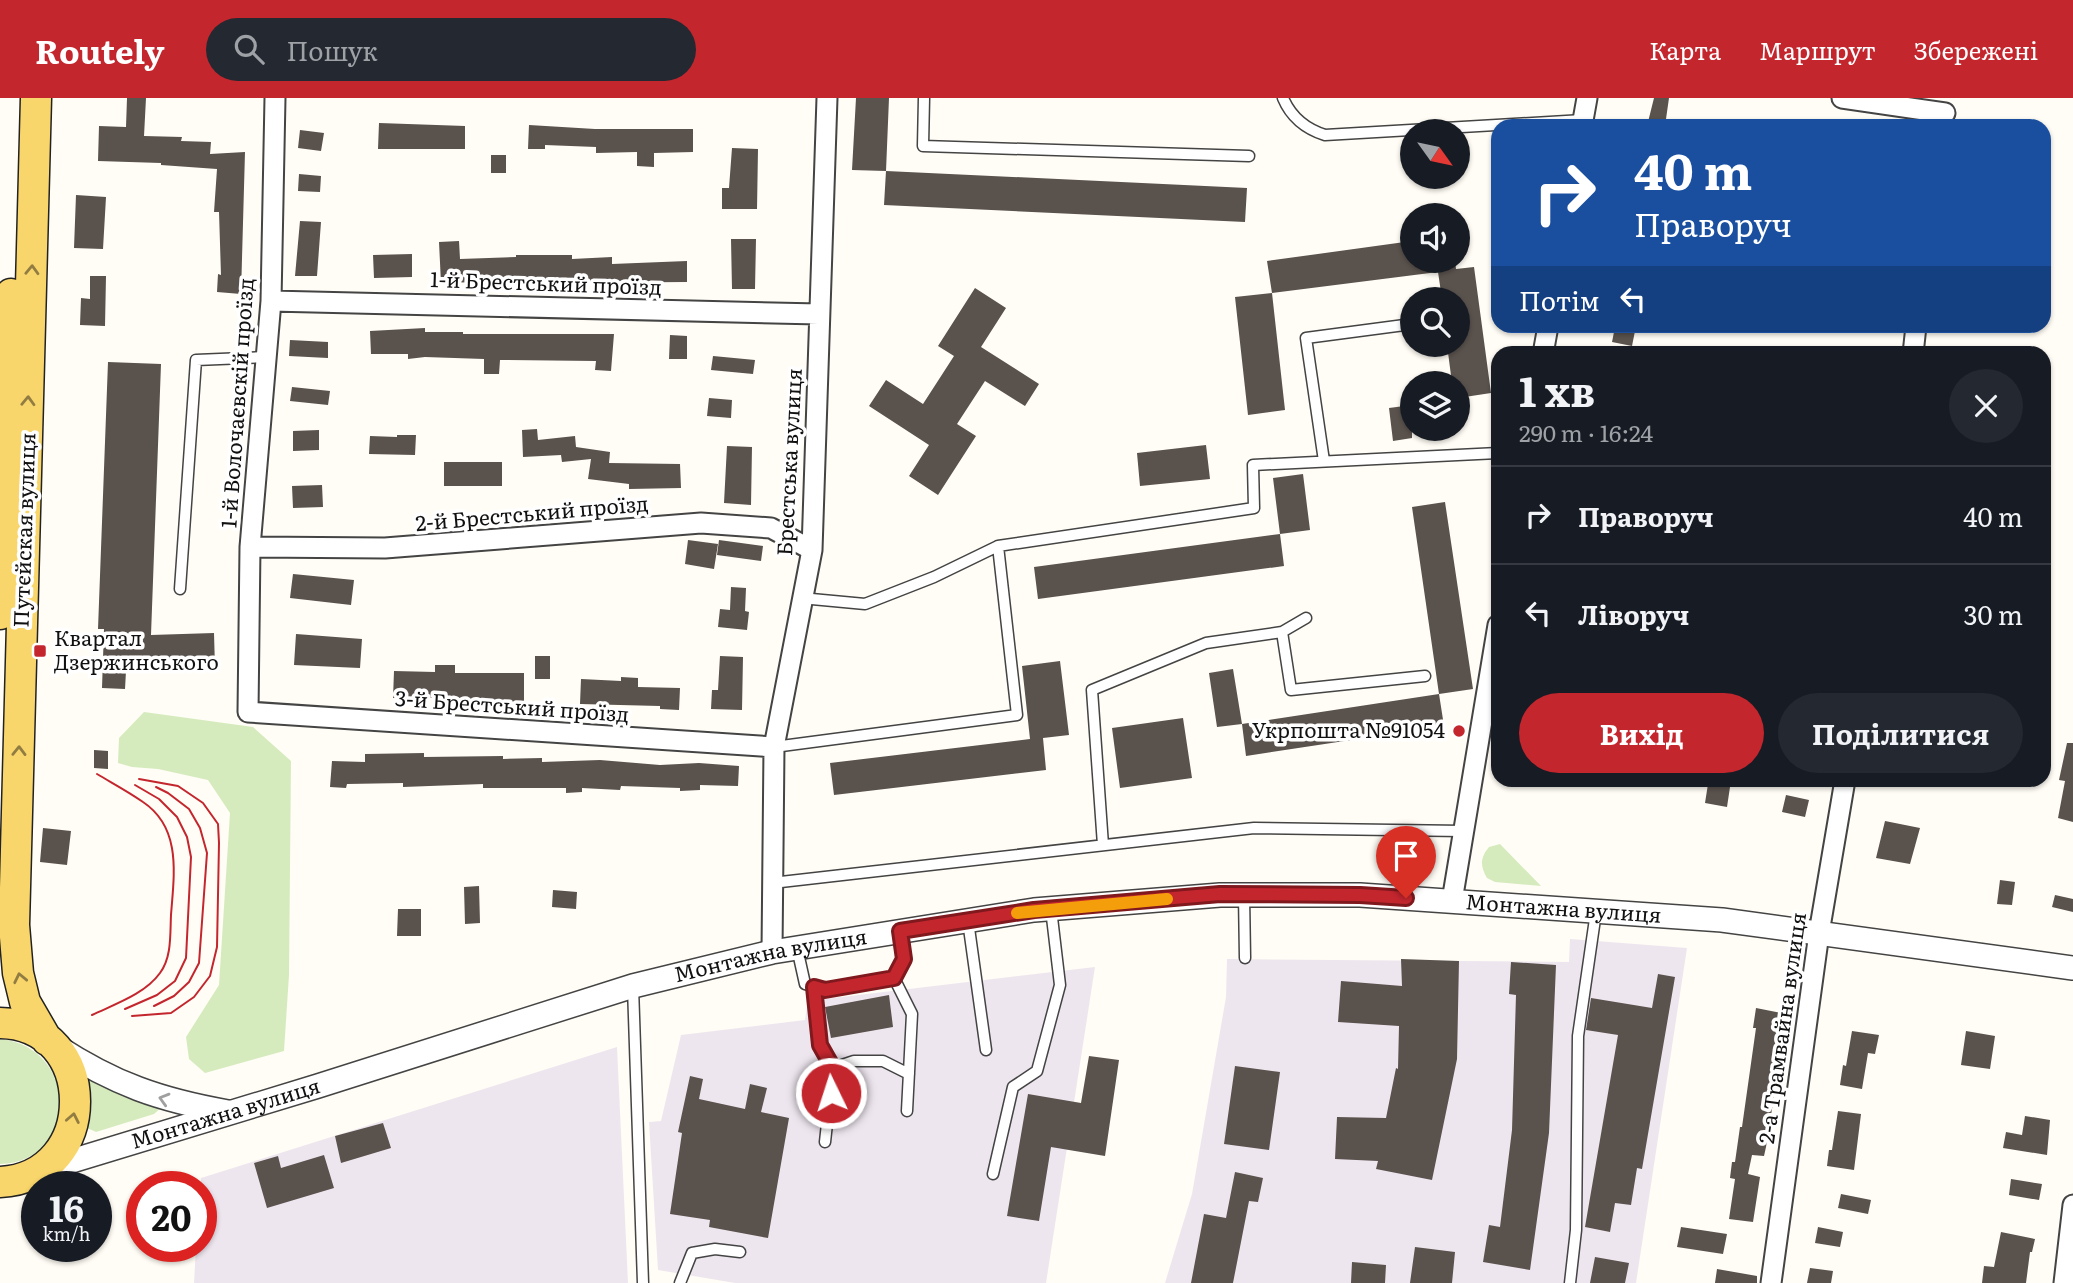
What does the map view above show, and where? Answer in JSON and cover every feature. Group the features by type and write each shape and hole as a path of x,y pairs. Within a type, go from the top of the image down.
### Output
{"main road":[{"name":"Путєйская вулиця","path":"11,1180 55,1157 69,1137 75,1116 76,1095 72,1074 62,1055 47,1040 25,1002 18,973 14,925 2,475 17,98"},
{"name":"Путєйская вулиця","path":"7,617 36,98"},
{"path":"0,1023 29,1029 47,1040"}],"street":[{"name":"1-й Волочаєвскій проїзд","path":"248,712 250,547 271,300 275,98"},
{"name":"Брестська вулиця","path":"772,951 774,747 812,550 827,98"},
{"path":"1583,119 1587,98"},
{"path":"1842,98 1945,112"},
{"name":"1-й Брестський проїзд","path":"271,300 819,314"},
{"name":"2-й Брестський проїзд","path":"250,547 385,548 701,523 771,527 812,550"},
{"path":"1452,901 1491,666"},
{"name":"3-й Брестський проїзд","path":"248,712 774,747"},
{"name":"2-а Трамвайна вулиця","path":"1770,1283 1819,933 1844,787"},
{"name":"Монтажна вулиця","path":"11,1180 633,986 772,951 1051,909 1220,894 1360,895 1722,920 2073,968"},
{"path":"47,1040 81,1063 117,1082 184,1104 231,1113"},
{"path":"2064,1283 2073,1205"}],"lane":[{"path":"924,98 923,146 1249,156"},
{"path":"1283,98 1294,117 1312,131 1325,135 1491,127"},
{"path":"1324,461 1306,338 1400,326"},
{"path":"180,589 196,360 266,358"},
{"path":"802,598 865,604 934,577 998,546 1254,508 1253,465 1491,453"},
{"path":"774,747 1017,715 998,546"},
{"path":"1103,845 1091,690 1206,643 1282,632 1306,618"},
{"path":"1282,632 1292,690 1425,676"},
{"path":"772,883 1254,828 1463,831"},
{"path":"1244,895 1245,958"},
{"path":"993,1174 1013,1087 1037,1071 1060,985 1051,909"},
{"path":"1570,1283 1576,1230 1578,1036 1597,911"},
{"path":"968,920 986,1050"},
{"path":"894,978 904,959 900,931"},
{"path":"797,947 805,984 814,987 825,990 894,978"},
{"path":"894,978 912,1014 907,1111"},
{"path":"633,986 643,1283"},
{"path":"814,987 820,1045 833,1068 825,1142"},
{"path":"833,1068 854,1061 883,1060 909,1074"},
{"path":"680,1283 692,1253 715,1249 740,1252"}],"shaded area":[{"path":"1570,939 1687,948 1636,1283 1165,1283 1192,1194 1226,997 1227,959 1569,962"},
{"path":"1095,967 1046,1283 735,1283 658,1270 649,1122 661,1121 681,1035 805,1020 808,1001"},
{"path":"617,1047 628,1283 194,1283 195,1262 217,1262 217,1173"}],"green space":[{"path":"144,712 253,727 291,761 289,975 284,1051 205,1073 189,1059 186,1037 219,985 230,813 208,780 118,763 119,738"},
{"path":"1500,844 1541,886 1495,882 1487,878 1482,866 1484,855 1489,847"},
{"path":"0,1039 26,1047 45,1062 56,1082 60,1104 56,1126 44,1145 26,1159 0,1164"},
{"path":"94,1077 162,1107 154,1114 96,1132 85,1127 87,1079"}],"building":[{"path":"127,98 146,98 144,136 182,137 181,141 211,142 210,154 245,152 241,294 217,292 218,274 221,275 219,212 214,212 217,169 161,163 98,161 99,126 126,127"},
{"path":"856,98 889,98 886,171 852,170"},
{"path":"1654,98 1669,98 1666,119 1649,119"},
{"path":"379,123 465,126 465,149 378,149"},
{"path":"529,125 595,129 693,129 693,152 654,153 654,167 637,166 637,152 596,153 596,147 545,145 545,149 528,149"},
{"path":"300,130 324,133 321,151 298,148"},
{"path":"732,148 758,149 757,209 722,209 722,188 729,188"},
{"path":"491,155 506,155 506,173 491,173"},
{"path":"886,171 1247,188 1245,222 884,205"},
{"path":"299,174 321,176 320,192 298,191"},
{"path":"76,195 106,197 103,249 74,248"},
{"path":"300,221 321,222 317,276 295,276"},
{"path":"731,239 756,239 755,289 732,289"},
{"path":"459,241 460,259 572,255 572,259 612,257 612,264 687,261 687,282 441,283 439,242"},
{"path":"1400,243 1400,273 1430,273 1272,293 1267,261"},
{"path":"412,254 412,277 374,278 373,255"},
{"path":"1470,267 1474,267 1491,393 1470,396 1470,371 1450,371 1449,357 1470,357 1470,287 1440,287 1438,273 1470,273"},
{"path":"90,276 106,276 105,326 80,325 81,298 90,299"},
{"path":"975,288 1006,308 981,347 1039,384 1025,406 985,381 957,424 976,436 938,495 909,476 929,445 869,406 886,380 923,404 954,356 938,346"},
{"path":"1272,293 1285,410 1248,415 1235,297"},
{"path":"425,328 425,332 463,334 614,334 611,371 595,370 596,361 500,360 499,374 484,374 484,359 408,359 408,354 371,354 370,331"},
{"path":"1614,333 1635,333 1632,346 1612,342"},
{"path":"670,335 687,336 687,359 669,359"},
{"path":"290,340 328,342 328,358 289,356"},
{"path":"713,356 755,360 753,374 711,370"},
{"path":"108,362 161,364 151,635 214,633 215,668 126,671 125,689 102,688 104,629 98,629"},
{"path":"292,387 330,391 328,405 290,401"},
{"path":"709,398 732,400 731,418 707,416"},
{"path":"1400,407 1400,440 1393,441 1389,408"},
{"path":"537,429 538,440 575,436 576,447 610,452 609,463 680,464 681,488 629,489 629,484 588,479 591,459 562,462 561,455 523,457 522,430"},
{"path":"319,430 319,450 293,451 293,431"},
{"path":"416,435 415,455 369,454 370,436"},
{"path":"1206,445 1210,479 1140,486 1137,453"},
{"path":"727,446 752,447 751,505 724,503"},
{"path":"444,462 502,462 502,486 444,486"},
{"path":"1303,474 1310,530 1280,534 1273,478"},
{"path":"322,485 323,507 293,508 292,486"},
{"path":"1445,502 1473,689 1439,694 1412,507"},
{"path":"1280,534 1284,566 1038,599 1034,567"},
{"path":"688,540 718,544 714,569 685,564"},
{"path":"719,540 763,546 761,561 717,555"},
{"path":"293,574 354,580 351,605 290,598"},
{"path":"731,587 746,588 745,611 749,612 747,630 718,627 720,609 730,610"},
{"path":"296,634 362,639 360,668 294,665"},
{"path":"535,656 550,656 550,679 535,679"},
{"path":"720,656 743,657 742,710 711,709 712,690 718,690"},
{"path":"1060,661 1069,735 1043,738 1046,770 834,795 830,763 1030,739 1022,666"},
{"path":"435,665 455,665 455,673 524,673 524,702 469,701 469,698 393,698 394,671 435,672"},
{"path":"1233,669 1242,724 1217,727 1209,673"},
{"path":"621,677 638,678 638,687 680,688 679,710 660,709 660,706 580,704 581,679 621,681"},
{"path":"1439,694 1444,726 1246,756 1242,724"},
{"path":"1183,718 1192,778 1120,788 1112,728"},
{"path":"2067,743 2073,743 2073,822 2058,818 2065,781 2059,780"},
{"path":"94,750 108,751 108,769 94,768"},
{"path":"424,753 424,757 542,758 542,762 600,760 660,765 699,763 739,766 738,786 700,785 700,790 680,791 680,788 621,786 620,790 582,788 582,792 566,793 566,788 483,788 483,784 403,787 403,783 347,784 346,788 330,787 332,761 365,762 365,754"},
{"path":"1708,787 1730,787 1727,807 1705,803"},
{"path":"1786,795 1809,800 1805,817 1782,812"},
{"path":"1885,821 1920,828 1910,864 1876,858"},
{"path":"43,828 71,831 67,865 40,862"},
{"path":"2000,880 2015,882 2012,905 1997,904"},
{"path":"479,886 480,923 465,924 464,887"},
{"path":"553,890 577,892 576,909 552,907"},
{"path":"2055,895 2073,899 2073,912 2052,907"},
{"path":"398,909 421,909 421,936 397,936"},
{"path":"1401,959 1459,961 1457,1059 1432,1180 1376,1169 1378,1161 1335,1159 1337,1117 1386,1118 1396,1068 1398,1069 1399,1026 1338,1022 1341,981 1402,986"},
{"path":"1511,962 1556,965 1549,1133 1530,1270 1483,1262 1489,1225 1500,1227 1512,1130 1516,995 1509,994"},
{"path":"1658,974 1675,977 1642,1169 1637,1168 1631,1205 1615,1203 1610,1232 1585,1227 1618,1035 1586,1030 1591,998 1652,1008"},
{"path":"889,995 893,1027 831,1038 825,1007"},
{"path":"1756,1008 1787,1014 1764,1156 1752,1155 1748,1174 1760,1177 1753,1222 1729,1219 1735,1179 1730,1178 1732,1162 1735,1162 1742,1127 1756,1028 1753,1028"},
{"path":"1852,1031 1879,1035 1875,1054 1868,1053 1862,1089 1840,1085"},
{"path":"1966,1031 1995,1036 1990,1069 1961,1065"},
{"path":"1089,1056 1119,1060 1105,1156 1051,1147 1039,1221 1007,1216 1028,1094 1081,1103"},
{"path":"1235,1066 1280,1072 1269,1150 1224,1144"},
{"path":"690,1076 703,1079 699,1099 745,1109 750,1084 767,1088 761,1112 789,1118 768,1238 709,1227 710,1220 670,1214 682,1133 678,1132"},
{"path":"1838,1111 1861,1114 1854,1170 1827,1166"},
{"path":"2025,1116 2050,1120 2047,1155 2003,1148 2006,1132 2022,1135"},
{"path":"383,1123 391,1148 341,1163 335,1136"},
{"path":"324,1155 334,1188 267,1208 254,1163 278,1156 281,1168"},
{"path":"1235,1172 1263,1178 1258,1202 1249,1201 1233,1283 1191,1283 1204,1214 1226,1218"},
{"path":"2011,1179 2042,1184 2039,1200 2009,1195"},
{"path":"1841,1194 1871,1200 1868,1214 1838,1208"},
{"path":"1681,1227 1727,1234 1723,1254 1677,1247"},
{"path":"1818,1227 1843,1232 1840,1247 1815,1243"},
{"path":"2001,1232 2035,1239 2030,1252 2026,1283 1982,1283 1984,1266 1994,1267"},
{"path":"1415,1247 1455,1252 1452,1283 1410,1283"},
{"path":"1595,1257 1629,1263 1625,1283 1590,1283"},
{"path":"1352,1262 1386,1265 1385,1283 1351,1283"},
{"path":"1810,1268 1833,1271 1831,1283 1807,1283"},
{"path":"1717,1269 1757,1276 1757,1283 1715,1283"}],"tram line":[{"path":"92,1015 138,993 154,980 164,967 170,945 174,869 170,839 156,813 138,798 97,774"},
{"path":"132,1016 171,1013 194,997 210,976 217,947 218,824 203,803 178,786 139,779"},
{"path":"125,1009 157,995 175,981 186,958 191,857 187,837 177,817 159,799 135,785"},
{"path":"154,1006 174,996 189,982 199,963 207,853 200,828 189,809 156,787"}],"slow traffic":[{"path":"1017,913 1167,899"}],"place":[{"name":"Квартал Дзержинського","path":"40,651"},
{"name":"Укрпошта №91054","path":"1459,731"}],"route":[{"path":"831,1093 833,1068 820,1045 814,987 825,990 894,978 904,959 900,931 1034,910 1220,894 1406,898"}]}
